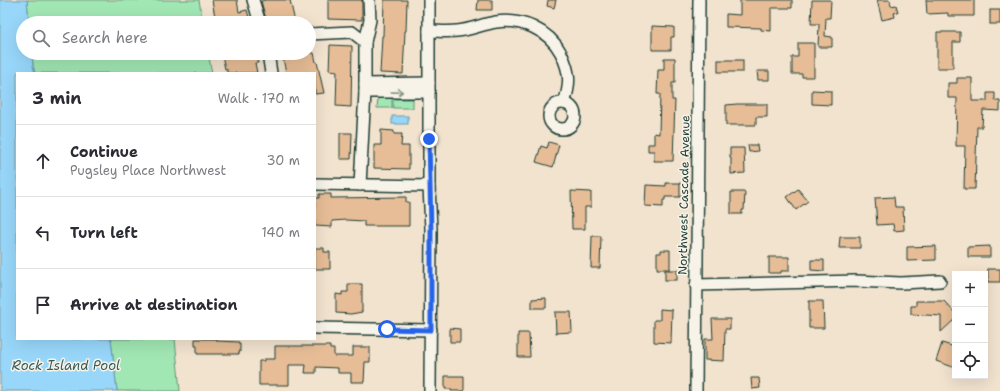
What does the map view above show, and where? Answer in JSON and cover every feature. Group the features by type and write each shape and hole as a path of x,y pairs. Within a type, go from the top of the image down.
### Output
{"street":[{"path":"253,0 258,16"},
{"path":"360,185 365,88 365,42 370,20 369,0"},
{"path":"429,0 429,186 431,229 430,391"},
{"name":"Northwest Cascade Avenue","path":"696,391 699,0"},
{"path":"429,31 457,31 497,22 517,22 534,28 547,36 558,48 567,65 570,81 564,103"},
{"path":"316,34 352,32 365,42"},
{"path":"269,60 271,72"},
{"path":"365,88 429,87"},
{"path":"316,184 429,186"},
{"path":"696,285 856,282 901,283 940,281"},
{"path":"316,328 431,330"}],"green space":[{"path":"27,0 199,0 202,16 28,16"},
{"path":"33,60 209,60 212,72 35,72"},
{"path":"378,98 392,98 392,108 377,108"},
{"path":"393,99 413,99 413,108 393,108"},
{"path":"111,340 175,340 180,391 117,391"}],"water":[{"name":"Rock Island Pool","path":"0,0 27,0 28,16 16,16 16,60 33,60 35,72 16,72 16,340 111,340 117,391 0,391"},
{"path":"392,116 408,116 408,124 392,124"}],"building":[{"path":"212,0 237,0 239,12 247,10 249,16 215,16"},
{"path":"290,0 294,16 265,16 261,1"},
{"path":"328,0 362,0 362,20 328,19"},
{"path":"384,0 407,0 403,74 380,73"},
{"path":"478,0 492,0 492,10 477,10"},
{"path":"548,0 556,0 554,8 547,6"},
{"path":"740,0 792,0 792,8 771,8 771,31 761,30 761,28 726,27 726,14 740,15"},
{"path":"812,0 831,0 830,18 826,18 825,36 832,37 832,47 818,47 819,24 811,24"},
{"path":"877,0 890,0 891,6 896,5 898,12 894,13 895,17 882,20"},
{"path":"926,0 974,0 974,16 948,16 948,13 927,14"},
{"path":"990,10 1000,10 1000,24 990,24"},
{"path":"652,26 674,27 674,37 671,37 671,50 652,50"},
{"path":"937,32 960,32 960,42 953,42 953,68 937,68"},
{"path":"798,43 814,43 814,77 802,77 802,74 792,74 792,57 798,57"},
{"path":"330,45 352,46 351,107 336,106 337,71 329,70"},
{"path":"664,58 675,58 675,83 672,83 672,100 675,100 673,161 654,161 654,151 648,151 648,144 654,144 654,133 659,134 660,94 657,94 658,70 664,70"},
{"path":"223,60 257,60 258,63 255,63 257,72 227,72 227,69 225,69"},
{"path":"283,60 316,60 324,93 316,94 316,72 286,72"},
{"path":"718,60 743,60 743,72 718,72"},
{"path":"757,71 769,71 769,80 758,80"},
{"path":"957,78 972,78 972,101 987,101 987,93 995,93 995,101 1000,101 1000,111 983,110 982,127 977,127 975,189 964,189 965,146 956,146 957,98 948,98 948,83 957,83"},
{"path":"812,90 831,91 831,105 812,104"},
{"path":"767,104 767,117 756,117 756,125 726,125 726,105"},
{"path":"381,130 394,131 394,134 402,134 401,146 409,146 409,169 374,168 374,145 381,145"},
{"path":"340,133 352,133 351,159 340,159"},
{"path":"549,142 559,145 553,167 536,162 541,146 547,148"},
{"path":"748,145 757,145 758,151 749,152"},
{"path":"730,148 744,148 745,173 731,174"},
{"path":"666,183 680,183 680,197 665,197 665,200 663,200 663,207 645,206 646,185 666,186"},
{"path":"798,189 808,201 796,210 787,197"},
{"path":"571,191 591,192 591,207 585,207 585,229 572,229"},
{"path":"731,192 745,192 744,210 742,210 742,214 731,214"},
{"path":"319,194 331,194 331,198 406,197 406,202 409,202 409,226 364,226 364,221 346,220 332,221 332,227 316,226 316,198 319,198"},
{"path":"894,197 895,207 903,207 904,230 894,231 893,224 877,225 875,198"},
{"path":"592,236 601,236 600,268 591,268"},
{"path":"840,237 860,237 860,248 839,248"},
{"path":"936,246 936,260 907,261 907,247"},
{"path":"990,246 990,257 968,257 968,247"},
{"path":"316,248 324,248 324,252 330,252 330,269 316,269"},
{"path":"661,250 670,250 670,269 657,269 657,253 661,253"},
{"path":"769,257 789,257 789,271 769,273"},
{"path":"811,260 824,260 824,271 811,270"},
{"path":"988,269 1000,269 1000,282 988,282"},
{"path":"665,270 677,270 677,280 665,280"},
{"path":"348,284 362,284 362,312 351,314 336,313 336,294 342,295 342,292 348,292"},
{"path":"546,298 546,308 532,308 532,299"},
{"path":"809,301 823,301 824,328 809,328"},
{"path":"916,301 944,301 952,310 952,322 941,332 941,316 911,314 911,306 916,306"},
{"path":"660,309 672,310 671,343 654,342 654,320 660,320"},
{"path":"555,312 571,312 572,332 556,333"},
{"path":"712,319 730,319 730,329 725,329 724,361 705,360 705,339 713,339"},
{"path":"450,328 460,329 460,342 450,342"},
{"path":"518,333 529,333 530,357 518,357"},
{"path":"195,340 239,342 240,352 239,354 197,354 197,346 195,346"},
{"path":"942,343 952,346 952,367 936,361"},
{"path":"275,346 330,346 330,349 334,349 334,356 353,356 353,347 370,347 370,362 365,362 364,382 351,382 351,373 338,373 338,368 316,367 316,373 305,373 306,365 289,365 289,385 259,385 259,361 264,361 264,359 275,359"},
{"path":"445,376 464,376 464,391 451,391 451,389 445,389"},
{"path":"751,378 759,378 760,388 752,389"}],"route":[{"path":"387,329 431,330 429,139"}]}
